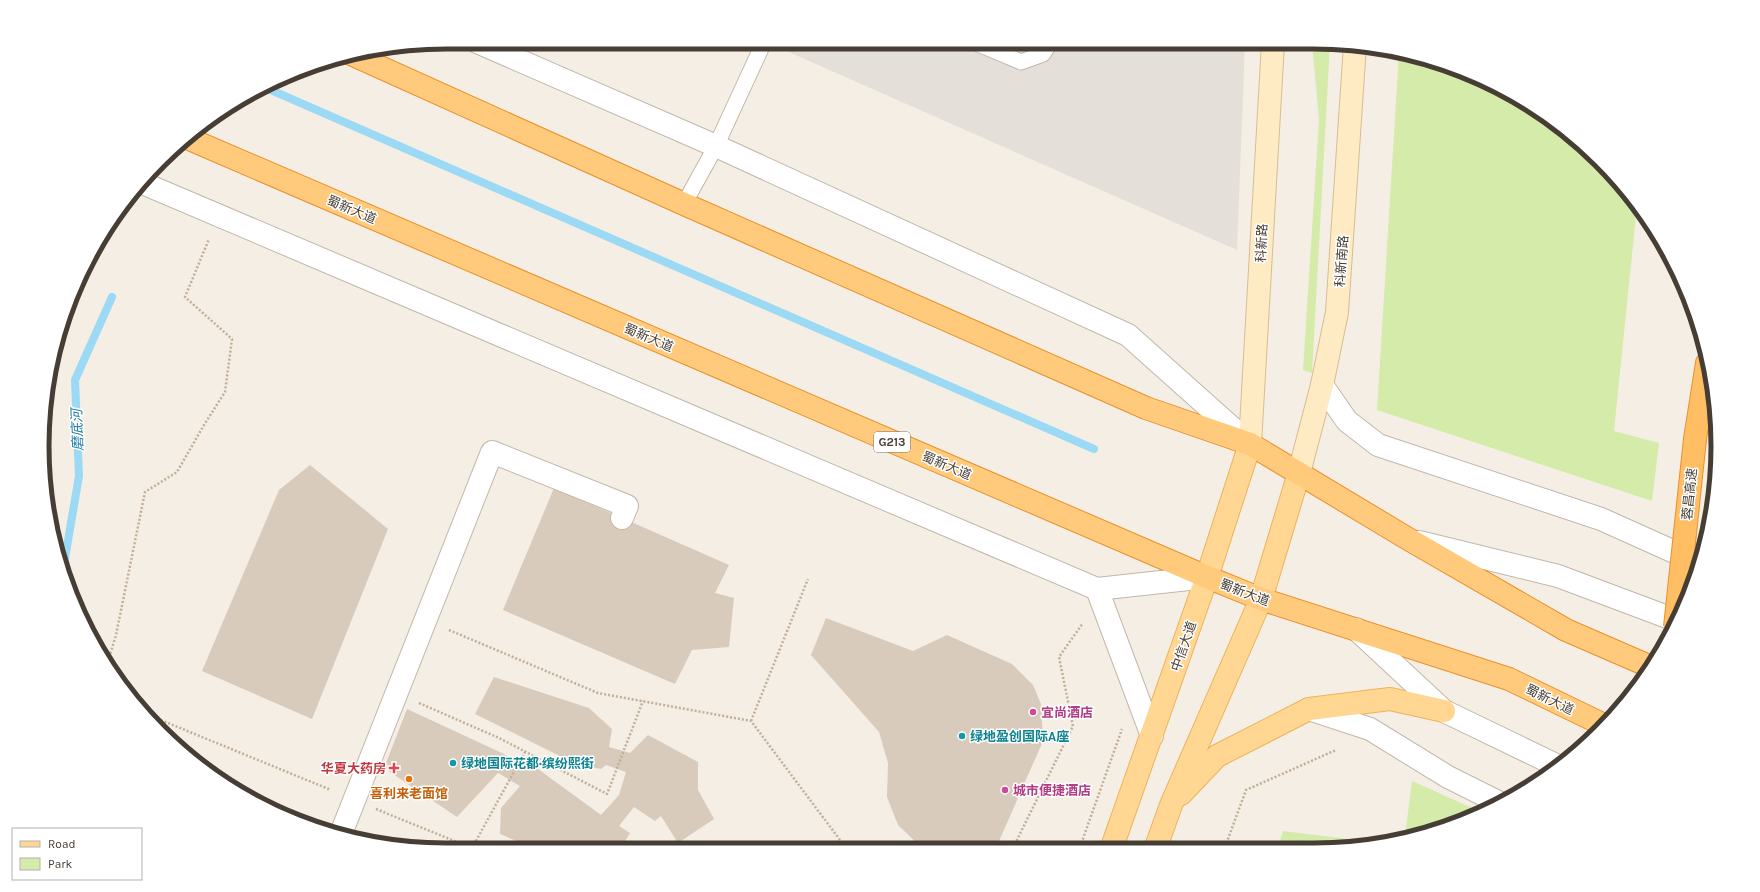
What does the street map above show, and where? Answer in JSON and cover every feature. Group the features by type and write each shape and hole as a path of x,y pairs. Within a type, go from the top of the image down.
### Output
{"highway":[{"path":"362,59 684,204 1146,408 1250,444 1410,540 1566,630 1646,664"},
{"name":"蜀新大道","path":"193,141 1207,578 1261,599 1509,679 1599,723"},
{"name":"蓉昌高速","path":"1677,606 1696,439 1705,378"}],"main road":[{"name":"科新路","path":"1250,444 1273,49"},
{"name":"科新南路","path":"1300,473 1322,385 1337,312 1355,51"},
{"name":"中信大道","path":"1113,843 1207,578 1250,444"},
{"path":"1157,843 1171,805 1261,599 1300,473"},
{"path":"1171,805 1217,756 1309,709 1390,699 1444,711"}],"street":[{"path":"494,49 716,146 1128,335 1250,444"},
{"path":"147,185 1097,589 1207,578"},
{"path":"1322,385 1347,421 1378,445 1601,519 1694,561"},
{"path":"343,829 492,452 628,506 622,518"},
{"path":"1410,540 1558,576 1672,619"},
{"path":"1097,589 1152,736"},
{"path":"1356,629 1444,711 1553,763"},
{"path":"1309,709 1370,729 1448,777 1494,800"}],"lane":[{"path":"684,204 716,146 761,49"},
{"path":"992,49 1021,62 1043,54 1046,49"}],"path":[{"path":"751,721 808,579"},
{"path":"1015,843 1073,726 1058,657 1085,621"},
{"path":"442,627 598,693 751,721 842,843"},
{"path":"413,701 498,738 607,794 643,701"},
{"path":"158,719 458,843"},
{"path":"1227,843 1246,790 1336,750"},
{"path":"476,843 525,752"}],"shaded area":[{"path":"782,49 1245,49 1237,250"}],"green space":[{"path":"1313,49 1330,50 1312,373 1303,370 1319,120"},
{"path":"1399,59 1442,70 1466,79 1513,102 1535,116 1556,131 1595,165 1636,214 1614,431 1659,443 1652,501 1377,410"},
{"path":"1412,781 1475,809 1442,822 1406,832"},
{"path":"1283,831 1360,840 1314,843 1279,843"}],"building":[{"path":"310,465 388,529 312,719 202,671 279,490"},
{"path":"554,488 729,565 715,593 734,598 729,647 692,650 675,684 503,610"},
{"name":"绿地盈创国际A座","path":"826,618 913,651 947,635 1012,664 1033,685 1041,704 1043,741 998,843 917,843 898,825 887,797 888,763 879,732 811,655"},
{"name":"绿地国际花都·缤纷熙街","path":"494,677 589,708 612,729 609,747 630,753 648,735 698,762 698,790 714,819 678,843 661,816 655,821 634,807 619,826 630,833 624,843 521,843 500,834 501,808 520,786 498,773 457,817 384,768 407,709 502,753 531,769 538,769 601,815 619,795 626,772 606,765 601,769 576,764 475,714"}],"waterway":[{"path":"270,90 1094,449"},
{"name":"磨底河","path":"65,557 79,476 75,380 112,297"}],"place":[{"name":"宜尚酒店","path":"1033,712"},
{"name":"绿地盈创国际A座","path":"962,736"},
{"name":"绿地国际花都·缤纷熙街","path":"453,763"},
{"name":"华夏大药房","path":"394,768"},
{"name":"喜利来老面馆","path":"409,779"},
{"name":"城市便捷酒店","path":"1005,790"}]}
